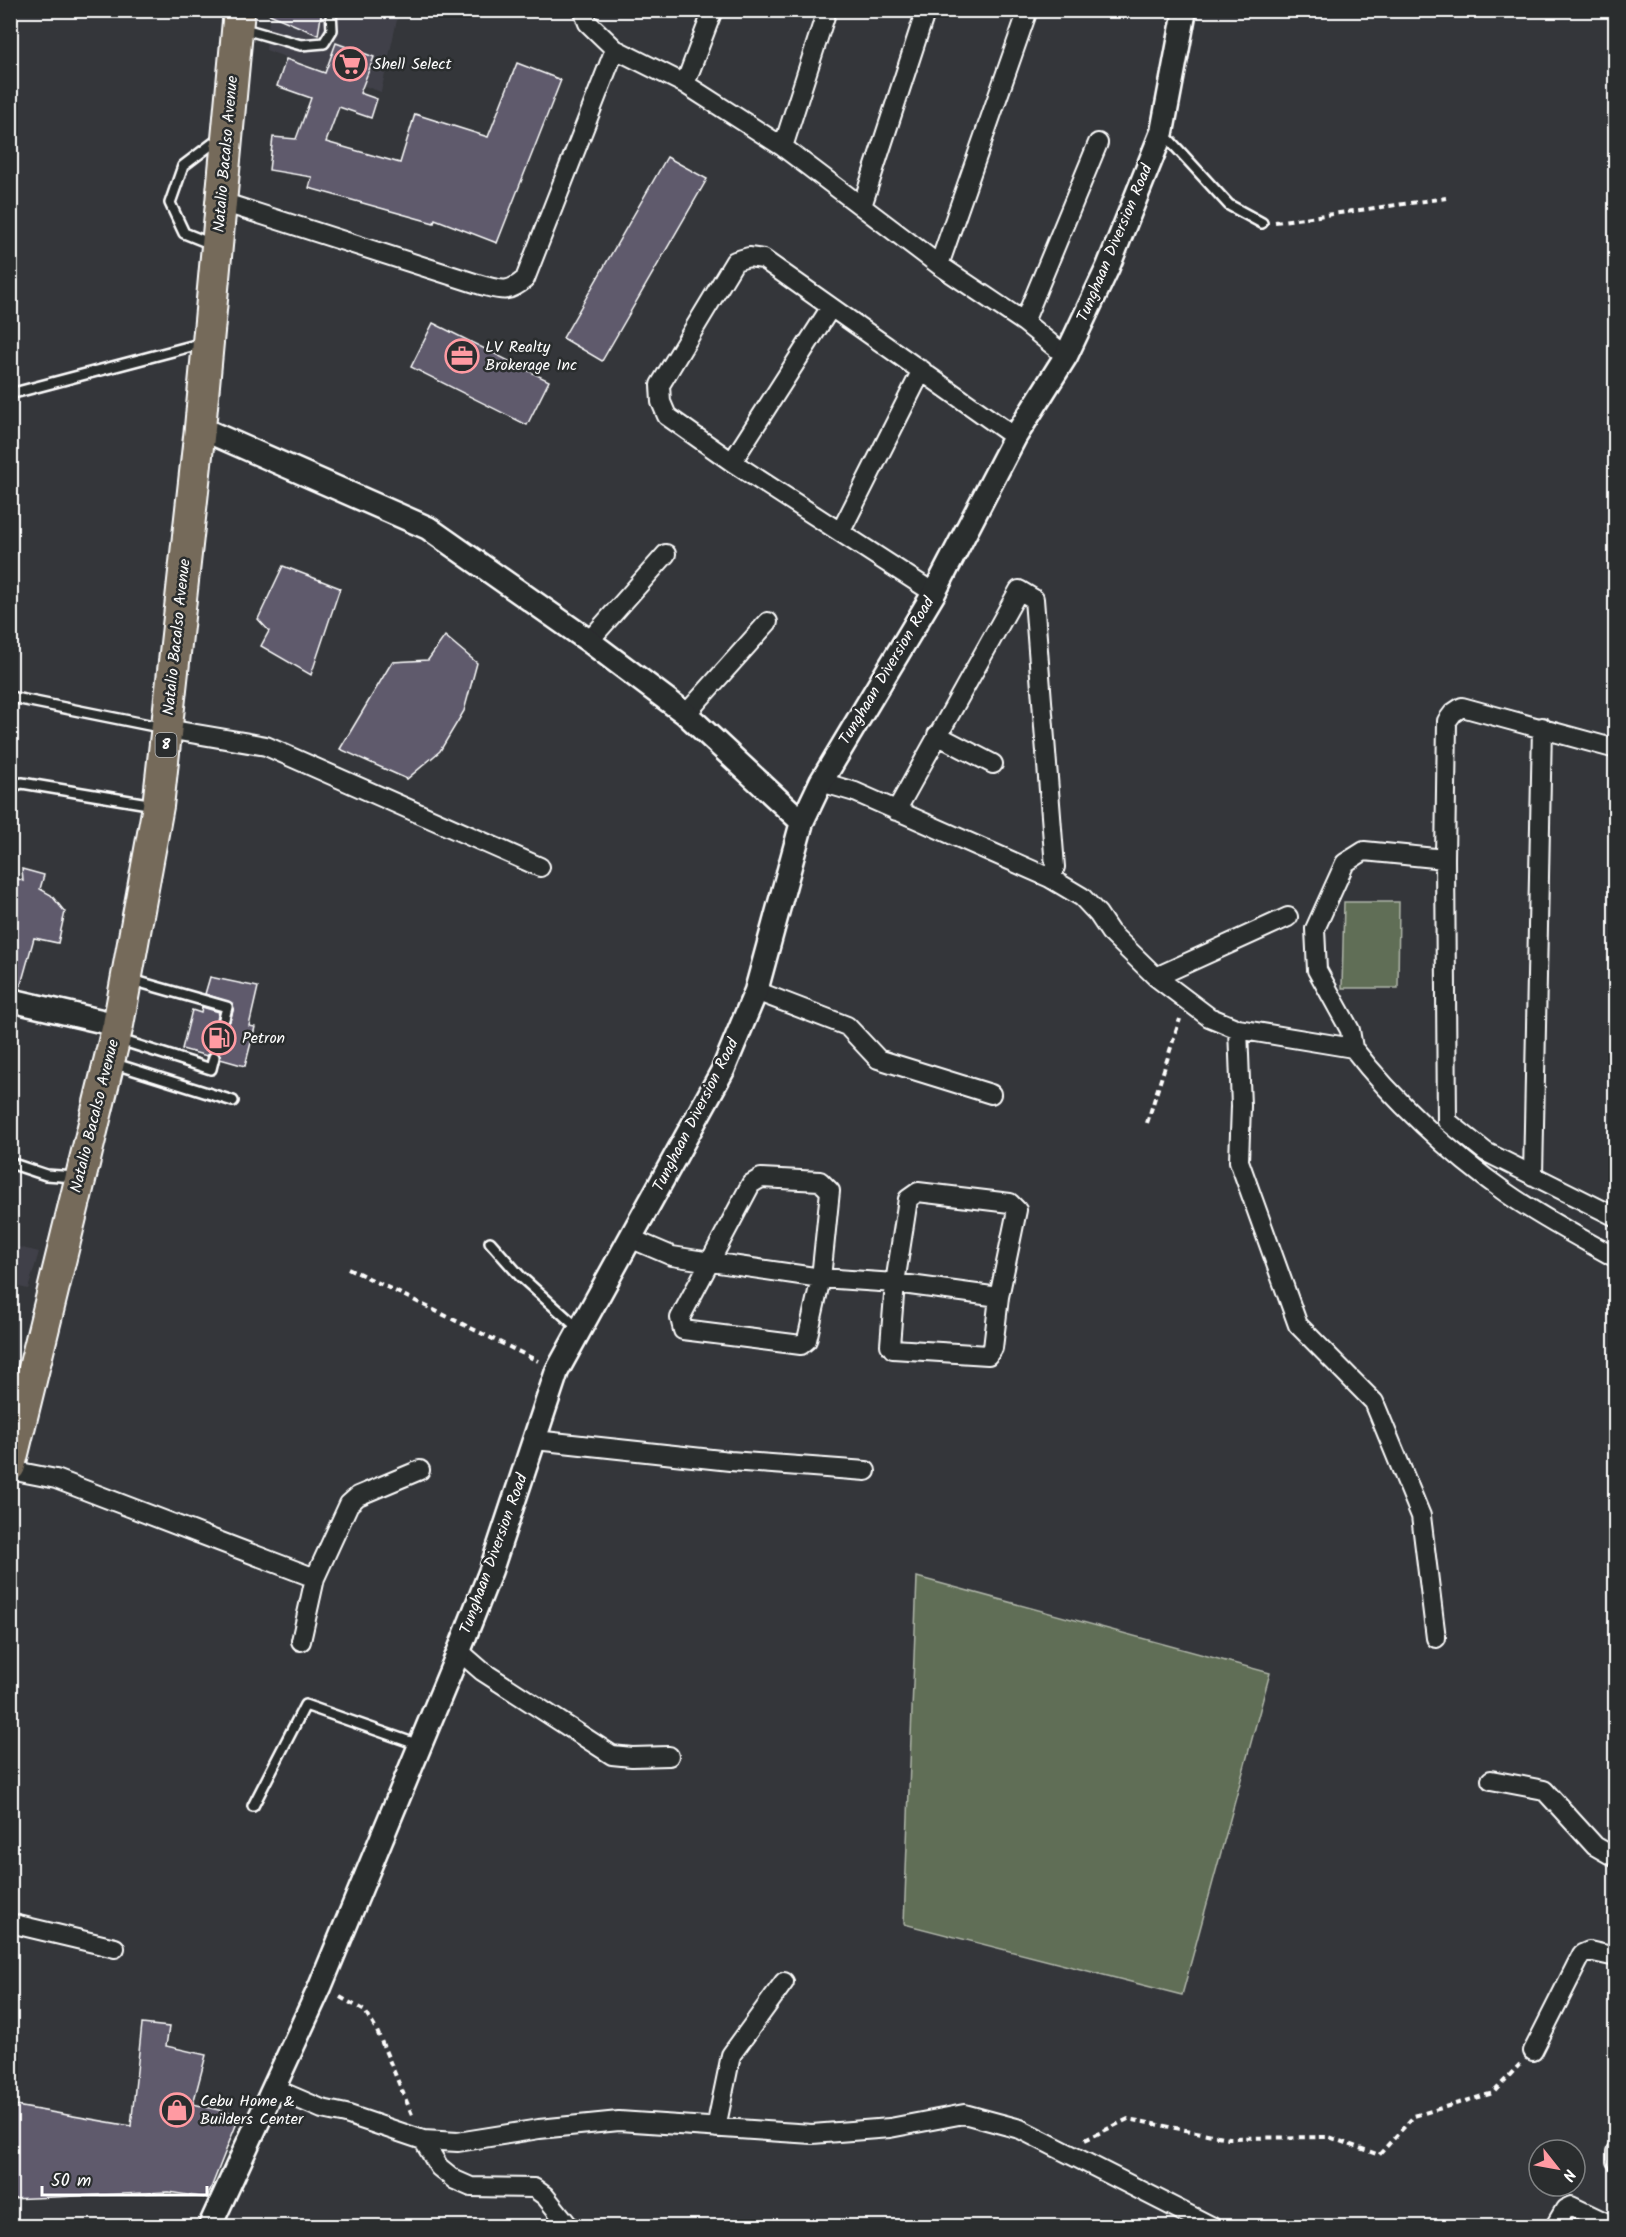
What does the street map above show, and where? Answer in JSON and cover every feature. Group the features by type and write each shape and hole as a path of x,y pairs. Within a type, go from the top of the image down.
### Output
{"highway":[{"name":"Natalio Bacalso Avenue","path":"10,1468 114,1042 128,978 158,806 200,429 238,19"}],"street":[{"path":"583,10 588,23 615,49 685,84 783,147 939,265 1024,322 1066,356"},
{"path":"685,84 713,10"},
{"path":"783,147 827,10"},
{"path":"862,206 926,10"},
{"path":"939,265 1028,10"},
{"name":"Tunghaan Diversion Road","path":"210,2226 320,1987 459,1650 491,1570 557,1371 632,1239 723,1070 756,991 802,822 821,782 934,593 1015,437 1066,356 1108,267 1162,132 1185,10"},
{"path":"222,202 501,291 515,288 525,279 615,49"},
{"path":"1024,322 1098,143"},
{"path":"934,593 732,462 667,416 661,402 660,385 735,261 749,257 763,259 1015,437"},
{"path":"732,462 831,307"},
{"path":"841,531 922,370"},
{"path":"200,429 428,528 589,641 686,714 802,822"},
{"path":"589,641 666,554"},
{"path":"896,811 1019,590 1034,599 1055,867 1050,878"},
{"path":"686,714 768,622"},
{"path":"1616,749 1462,706 1447,721 1447,1120 1486,1152 1616,1217"},
{"path":"1533,1176 1542,727"},
{"path":"168,729 267,746 540,867"},
{"path":"937,735 993,764"},
{"path":"821,782 855,792 1050,878 1082,897 1098,914 1110,932 1156,977 1209,1017 1238,1029 1353,1048"},
{"path":"1446,859 1364,851 1345,863 1314,929 1317,970 1350,1030 1353,1048 1366,1065 1435,1135 1506,1192 1616,1258"},
{"path":"1156,977 1288,916"},
{"path":"756,991 847,1026 878,1059 991,1094"},
{"path":"10,1000 114,1042"},
{"path":"1238,1029 1241,1106 1239,1161 1298,1325 1374,1402 1417,1506 1421,1516 1436,1638"},
{"path":"761,1178 820,1181 830,1191 821,1278 805,1343 801,1345 683,1330 680,1323 680,1318 754,1181 761,1178"},
{"path":"914,1194 1010,1203 1017,1210 999,1297 993,1348 988,1355 893,1349 890,1342 895,1283 908,1199 914,1194"},
{"path":"632,1239 672,1256 821,1278 895,1283 999,1297"},
{"path":"535,1440 730,1461 866,1472"},
{"path":"10,1468 56,1479 315,1578"},
{"path":"301,1641 315,1578 349,1504 353,1500 420,1470"},
{"path":"459,1650 482,1671 612,1755 669,1756"},
{"path":"1491,1780 1544,1790 1595,1846 1616,1858"},
{"path":"10,1923 115,1948"},
{"path":"1533,2051 1581,1954 1589,1951 1616,1957"},
{"path":"716,2128 731,2055 784,1982"},
{"path":"273,2088 322,2109 346,2114 423,2140 458,2142 539,2129 619,2121 812,2134 890,2128 964,2114 1020,2129 1211,2226"},
{"path":"423,2140 439,2167 455,2180 471,2187 534,2188 545,2196 569,2226"},
{"path":"1616,2152 1616,2161"},
{"path":"1555,2226 1565,2209 1571,2206 1613,2226"}],"lane":[{"path":"238,19 301,45 324,43 332,30 331,10"},
{"path":"218,246 184,233 170,203 183,166 229,130"},
{"path":"1162,132 1229,205 1262,223"},
{"path":"10,394 208,341"},
{"path":"10,696 168,729"},
{"path":"10,793 16,784 22,783 158,806"},
{"path":"128,978 227,1007 224,1019"},
{"path":"114,1042 211,1069 214,1057"},
{"path":"114,1042 233,1101"},
{"path":"10,1163 46,1174 80,1178"},
{"path":"490,1242 520,1276 579,1329"},
{"path":"253,1806 305,1705 419,1745"}],"path":[{"path":"1262,223 1446,198"},
{"path":"1147,1123 1186,1001"},
{"path":"348,1268 557,1371"},
{"path":"320,1987 365,2011 377,2031 423,2140"},
{"path":"1063,2151 1128,2119 1228,2138 1329,2137 1379,2155 1414,2116 1493,2093 1533,2051"}],"shaded area":[{"path":"270,11 399,11 381,92 266,50"},
{"path":"10,1245 39,1252 28,1289 11,1285"}],"green space":[{"path":"1344,902 1399,902 1398,988 1342,988"},
{"path":"917,1577 1270,1673 1182,1995 904,1924"}],"building":[{"path":"260,10 322,10 318,35"},
{"path":"336,43 374,57 360,93 377,99 371,118 339,107 326,142 400,163 415,114 488,137 517,63 561,80 497,243 435,219 434,223 309,188 312,177 269,170 273,137 296,139 311,98 277,86 286,59 325,73"},
{"path":"667,157 707,179 602,361 563,338"},
{"path":"433,323 549,381 527,425 411,367"},
{"path":"283,566 340,588 311,675 261,646 269,631 258,619"},
{"path":"445,636 477,663 464,711 440,751 407,779 340,749 392,662 428,660"},
{"path":"22,869 44,875 40,889 51,895 65,912 58,943 34,938 20,988 10,987 10,887 14,877 23,881"},
{"name":"Petron","path":"210,977 258,987 249,1026 255,1027 245,1066 220,1059 216,1051 212,1051 207,1056 182,1049 192,1010 201,1013 202,1007 219,1012 217,1020 222,1025 230,1021 234,1008 232,1003 205,994"},
{"name":"Cebu Home & Builders Center","path":"142,2024 169,2027 166,2046 206,2055 193,2104 240,2115 207,2198 168,2192 10,2199 10,2105 131,2126"}],"place":[{"name":"Shell Select","path":"350,64"},
{"name":"LV Realty Brokerage Inc","path":"462,356"},
{"name":"Petron","path":"219,1038"},
{"name":"Cebu Home & Builders Center","path":"177,2110"}]}
